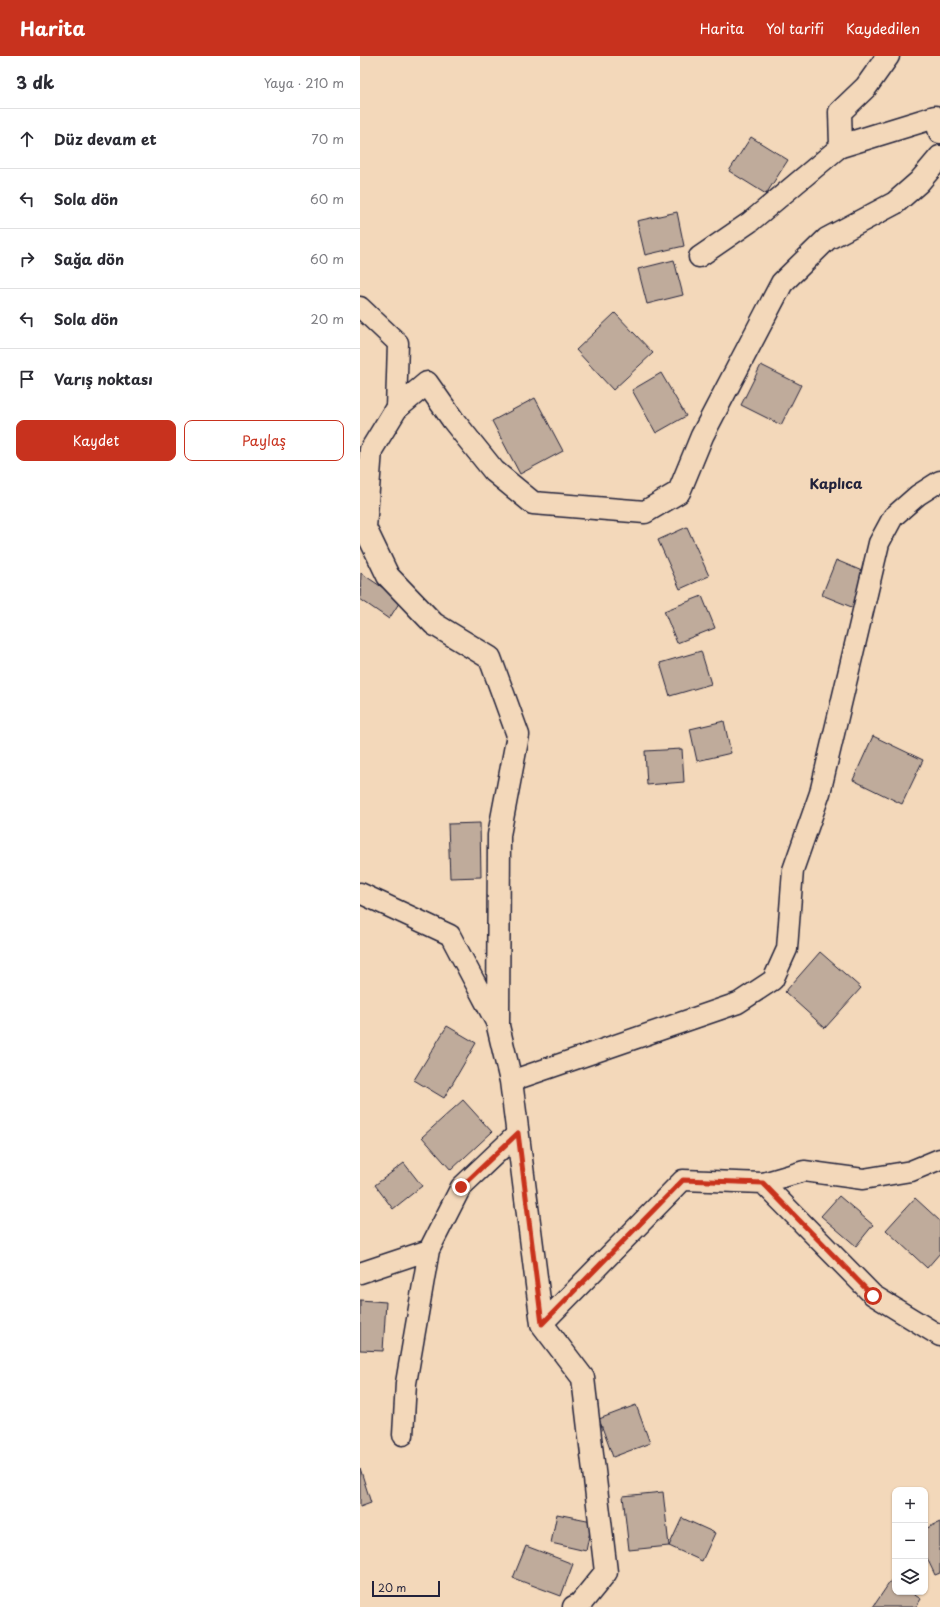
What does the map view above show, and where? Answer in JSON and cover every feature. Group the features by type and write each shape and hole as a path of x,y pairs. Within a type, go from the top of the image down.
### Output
{"street":[{"path":"841,146 840,112 866,87 888,56"},
{"path":"699,257 750,222 841,146 935,117 940,132"},
{"path":"574,1607 580,1604 606,1572 583,1378 542,1324 511,1081 498,1026 499,836 518,735 490,658 434,624 388,576 365,528 371,450 396,409 428,383 453,420 494,471 533,504 645,512 679,492 702,436 782,283 827,239 895,203 919,182 940,157"},
{"path":"360,307 398,343 396,409"},
{"path":"511,1081 738,1003 773,980 787,949 793,870 820,793 879,543 893,517 918,495 940,481"},
{"path":"360,893 450,935 498,1026"},
{"path":"403,1435 406,1383 429,1250 461,1187 518,1133"},
{"path":"542,1324 683,1180 763,1183 804,1171 863,1180 911,1172 940,1159"},
{"path":"763,1183 873,1296 940,1336"},
{"path":"360,1273 429,1250"}],"building":[{"path":"751,137 788,160 766,194 729,171"},
{"path":"677,212 684,246 645,255 637,221"},
{"path":"674,260 683,295 647,304 638,269"},
{"path":"615,313 653,353 613,390 576,350"},
{"path":"761,365 801,385 781,425 741,405"},
{"path":"661,373 686,416 656,433 632,390"},
{"path":"535,398 563,451 520,474 492,421"},
{"path":"687,527 709,576 680,589 658,540"},
{"path":"836,560 869,574 854,608 822,595"},
{"path":"361,573 401,600 389,619 360,599"},
{"path":"702,596 715,628 677,643 664,611"},
{"path":"701,651 711,684 670,696 660,663"},
{"path":"724,721 731,753 697,761 690,729"},
{"path":"873,736 923,760 902,804 853,780"},
{"path":"682,749 684,782 647,785 645,751"},
{"path":"480,823 481,877 450,878 448,824"},
{"path":"820,952 861,988 825,1028 785,992"},
{"path":"447,1026 476,1043 444,1098 414,1080"},
{"path":"463,1100 492,1132 451,1170 422,1137"},
{"path":"404,1163 422,1186 393,1209 375,1185"},
{"path":"839,1196 873,1225 856,1246 821,1216"},
{"path":"915,1198 940,1221 940,1253 927,1268 886,1230"},
{"path":"360,1300 386,1302 383,1351 360,1350"},
{"path":"636,1405 650,1443 613,1457 599,1419"},
{"path":"360,1468 371,1503 360,1507"},
{"path":"663,1492 669,1546 629,1550 623,1496"},
{"path":"557,1514 592,1521 586,1551 551,1543"},
{"path":"682,1518 715,1533 702,1561 669,1546"},
{"path":"940,1522 940,1573 935,1575 928,1560 928,1528"},
{"path":"526,1546 573,1564 561,1596 513,1578"},
{"path":"892,1579 892,1595 915,1595 921,1599 916,1607 873,1607"}],"district":[{"name":"Kaplıca","path":"836,483"}],"route":[{"path":"461,1187 518,1133 542,1324 683,1180 763,1183 873,1296"}]}
